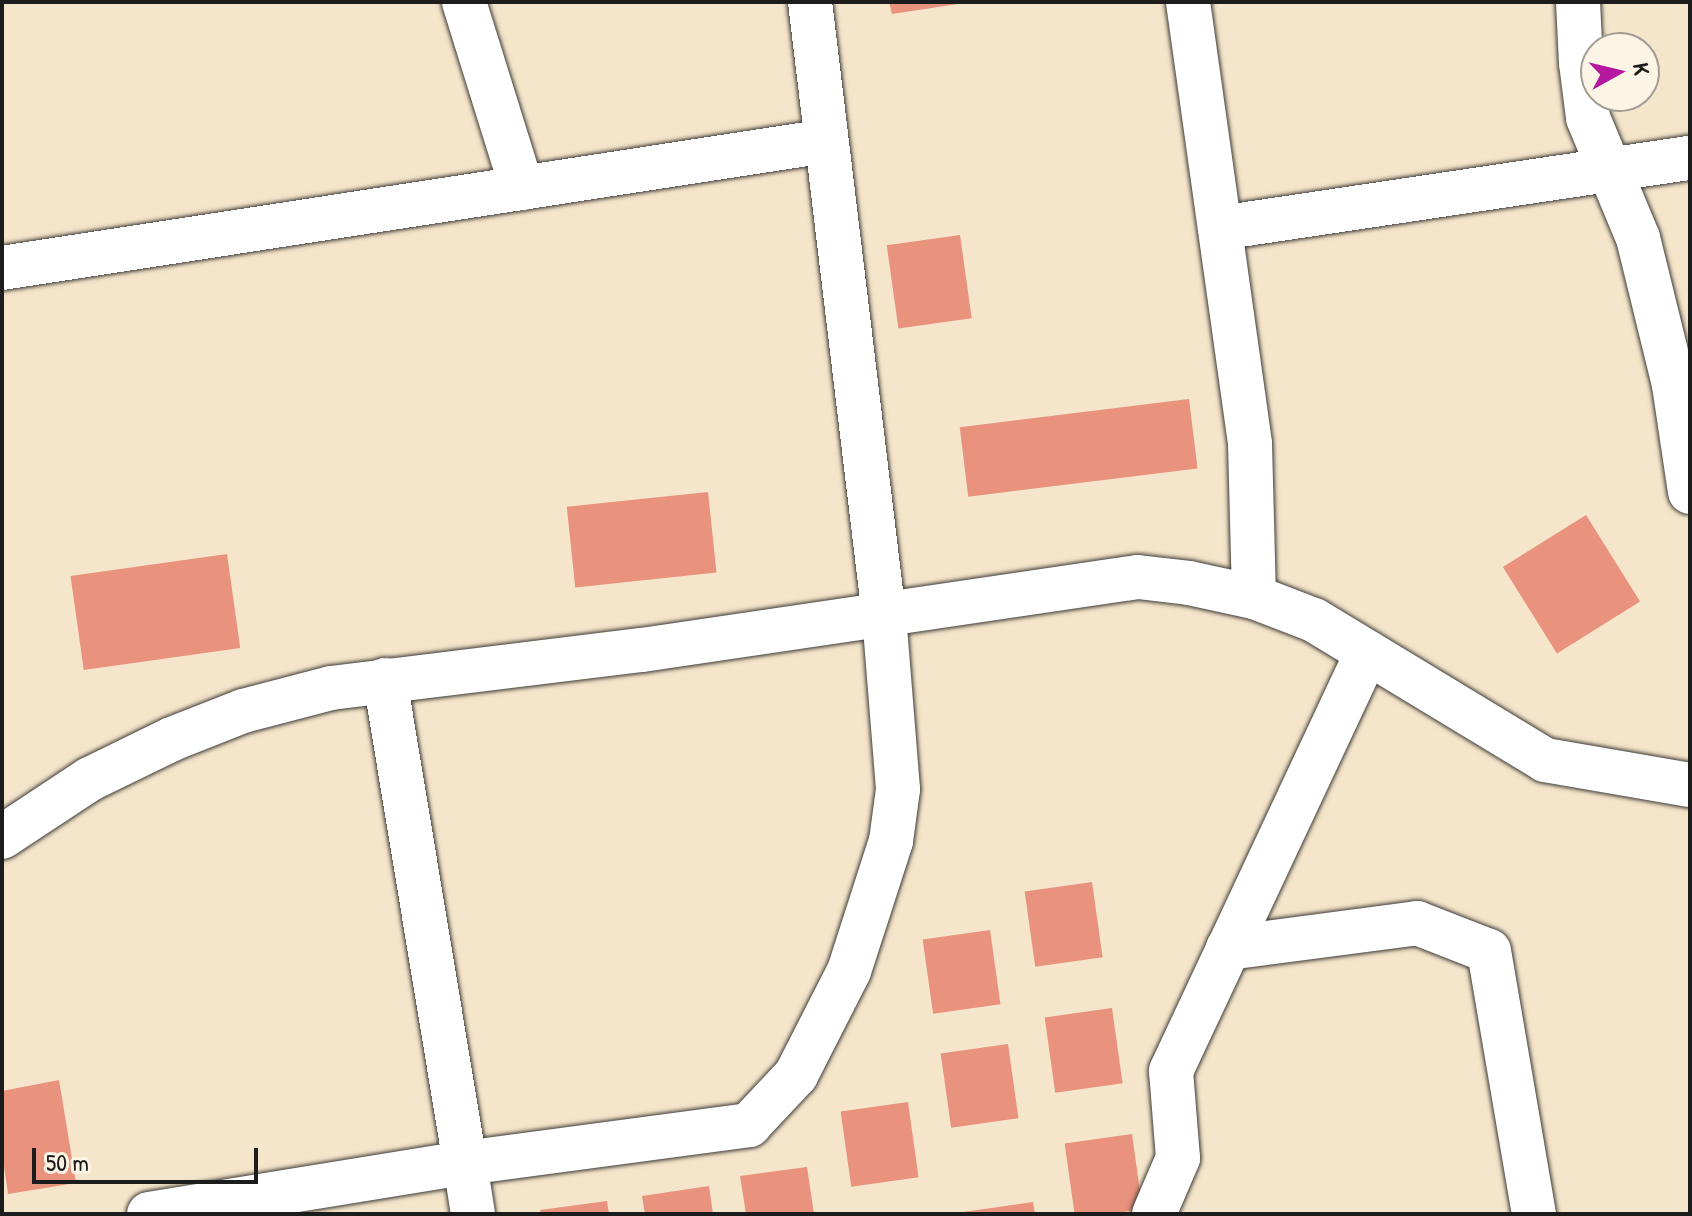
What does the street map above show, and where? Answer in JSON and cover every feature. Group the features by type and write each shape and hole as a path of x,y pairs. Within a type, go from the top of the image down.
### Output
{"street":[{"path":"464,2 522,188"},
{"path":"149,1214 465,1163 749,1125 796,1075 849,971 891,841 898,789 884,616 810,2"},
{"path":"1188,2 1250,444 1254,597"},
{"path":"1578,2 1588,118 1638,238 1674,385 1690,492"},
{"path":"2,268 826,141"},
{"path":"1220,228 1690,158"},
{"path":"2,837 90,779 172,739 243,711 331,688 642,650 1138,577 1189,583 1254,597 1314,620 1545,760 1690,785"},
{"path":"1154,1214 1178,1158 1171,1071 1367,653"},
{"path":"385,680 473,1214"},
{"path":"1228,948 1417,923 1489,951 1534,1214"}],"building":[{"path":"889,2 958,2 958,4 892,14"},
{"path":"960,235 972,318 898,328 887,245"},
{"path":"1189,399 1198,468 968,497 960,427"},
{"path":"708,492 716,573 575,587 567,507"},
{"path":"1586,515 1640,602 1557,653 1503,567"},
{"path":"227,554 240,648 84,670 71,576"},
{"path":"1092,882 1103,957 1035,967 1025,891"},
{"path":"990,930 1000,1004 933,1014 923,939"},
{"path":"1112,1008 1123,1083 1055,1093 1045,1017"},
{"path":"1008,1044 1018,1118 951,1128 941,1053"},
{"path":"59,1080 76,1183 8,1194 2,1152 2,1091"},
{"path":"908,1102 919,1177 851,1187 841,1111"},
{"path":"1132,1134 1143,1209 1075,1214 1065,1143"},
{"path":"807,1167 814,1214 746,1214 740,1176"},
{"path":"709,1186 713,1214 645,1214 642,1196"},
{"path":"607,1201 609,1214 541,1214 540,1210"},
{"path":"1033,1202 1035,1214 963,1214 963,1212"}]}
